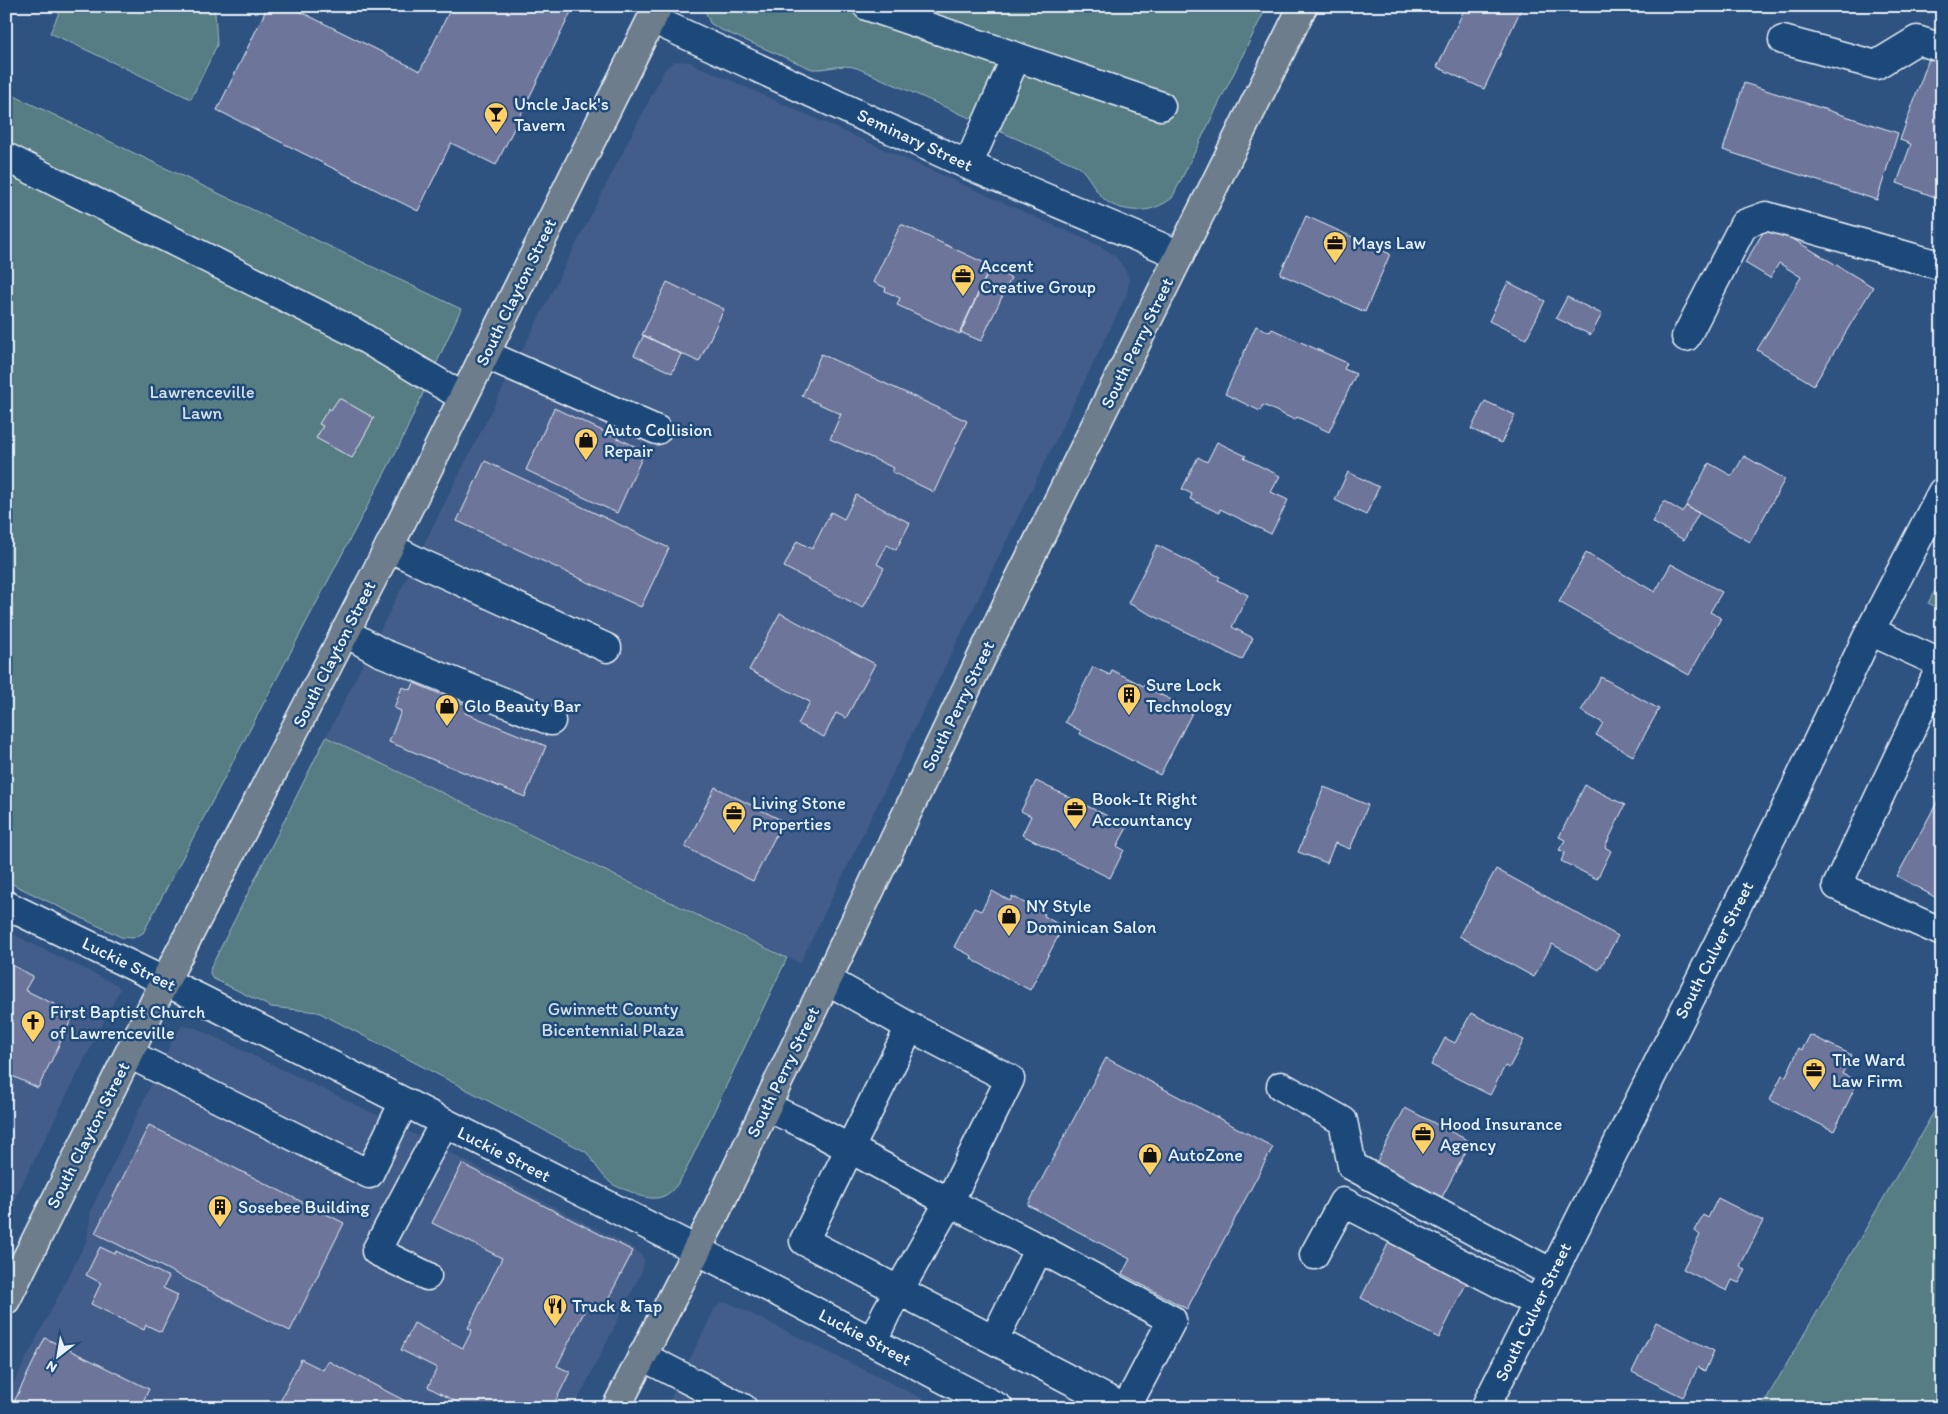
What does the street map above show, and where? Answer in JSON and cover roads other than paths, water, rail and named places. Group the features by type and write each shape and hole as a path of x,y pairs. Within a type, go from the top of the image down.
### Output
{"main road":[{"name":"South Perry Street","path":"616,1408 767,1107 1006,607 1302,6"},
{"name":"South Clayton Street","path":"6,1300 165,980 389,547 655,12"}],"street":[{"path":"867,6 1161,106"},
{"name":"Seminary Street","path":"655,12 968,165 1180,255"},
{"path":"1784,40 1876,65 1917,40 1942,48"},
{"path":"968,165 1016,57"},
{"path":"6,158 354,332 463,397"},
{"path":"1686,337 1744,224 1766,216 1942,266"},
{"path":"485,354 658,430"},
{"name":"South Culver Street","path":"1485,1408 1782,816 1870,631 1942,492"},
{"path":"389,547 607,648"},
{"path":"1870,631 1942,664 1837,886 1942,932"},
{"path":"345,632 380,652 551,721"},
{"name":"Luckie Street","path":"6,905 165,980 696,1250 999,1408"},
{"path":"828,980 1010,1079 949,1202 898,1290 873,1341"},
{"path":"767,1107 804,1124 848,1148 949,1202 1039,1248 1172,1320 1125,1408 804,1240 848,1148 910,1026"},
{"path":"129,1054 369,1174 404,1102"},
{"path":"1281,1086 1343,1121 1352,1166 1552,1273"},
{"path":"427,1276 376,1251 444,1123"},
{"path":"1314,1255 1343,1202 1537,1303"},
{"path":"994,1340 1039,1248"},
{"path":"642,1356 743,1408"}],"place":[{"name":"Uncle Jack's Tavern","path":"496,135"},
{"name":"Mays Law","path":"1335,264"},
{"name":"Accent Creative Group","path":"963,297"},
{"name":"Auto Collision Repair","path":"586,461"},
{"name":"Sure Lock Technology","path":"1129,716"},
{"name":"Glo Beauty Bar","path":"447,727"},
{"name":"Book-It Right Accountancy","path":"1075,830"},
{"name":"Living Stone Properties","path":"734,834"},
{"name":"NY Style Dominican Salon","path":"1009,937"},
{"name":"First Baptist Church of Lawrenceville","path":"33,1043"},
{"name":"The Ward Law Firm","path":"1814,1091"},
{"name":"Hood Insurance Agency","path":"1423,1155"},
{"name":"AutoZone","path":"1150,1176"},
{"name":"Sosebee Building","path":"220,1228"},
{"name":"Truck & Tap","path":"555,1327"}],"park label":[{"name":"Lawrenceville Lawn","path":"202,402"},
{"name":"Gwinnett County Bicentennial Plaza","path":"613,1019"}]}
